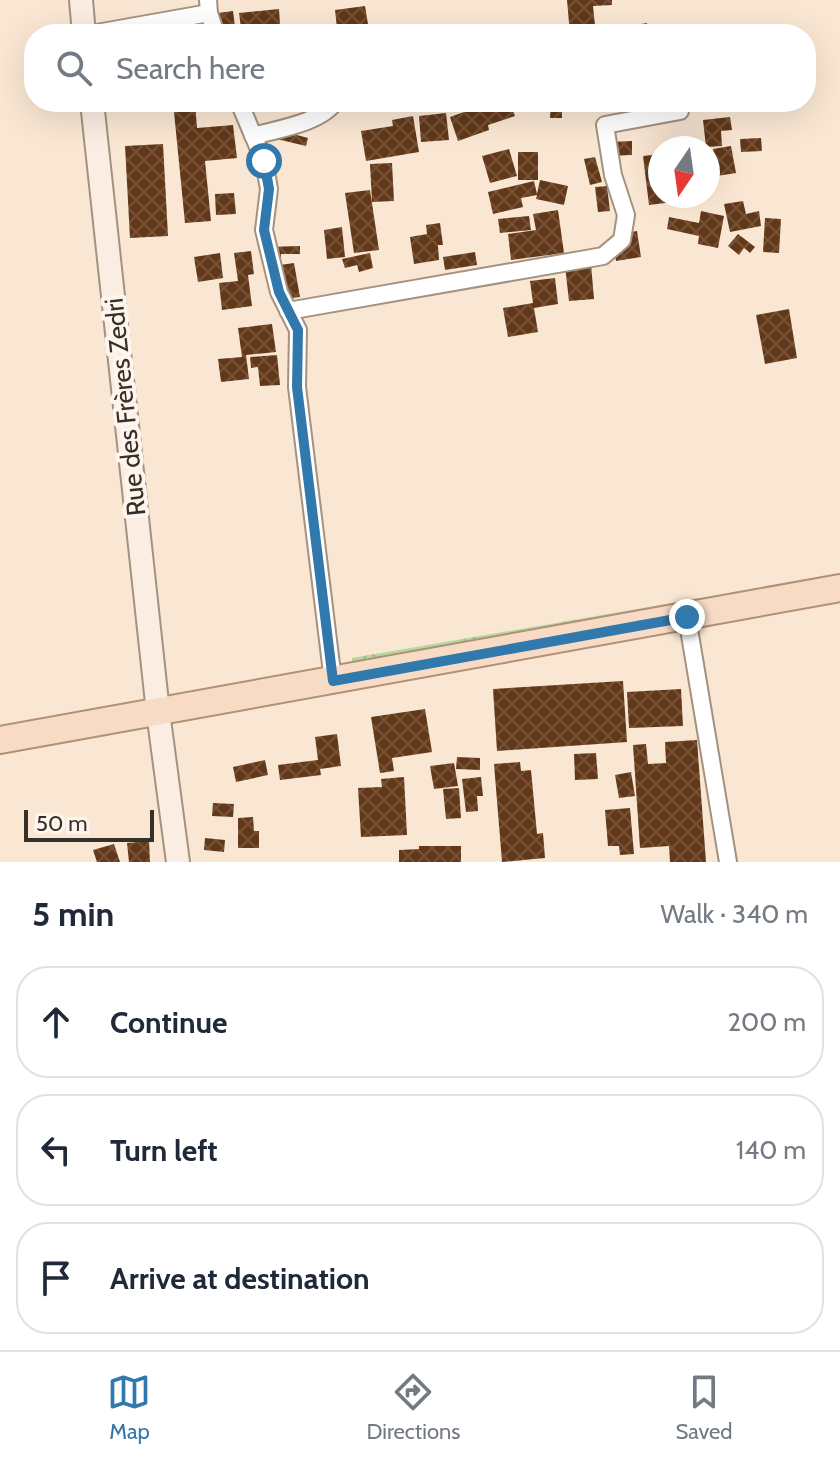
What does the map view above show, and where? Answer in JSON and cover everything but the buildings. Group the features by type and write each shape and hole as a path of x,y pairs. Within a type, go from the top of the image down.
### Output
{"main road":[{"path":"81,0 83,24"},
{"name":"Rue des Frères Zedri","path":"93,112 158,712 178,862"},
{"path":"0,740 840,588"}],"street":[{"path":"133,24 208,6"},
{"path":"243,112 264,161 269,189 264,230 279,292 298,330 297,387 333,681"},
{"path":"253,136 295,125 327,112"},
{"path":"288,311 603,256 622,240 626,215 613,175 605,125 675,112"},
{"path":"687,617 728,862"}],"green space":[{"path":"840,574 840,582 351,673 352,658"}],"route":[{"path":"264,161 269,189 264,230 279,292 298,330 297,387 333,681 687,617"}]}
